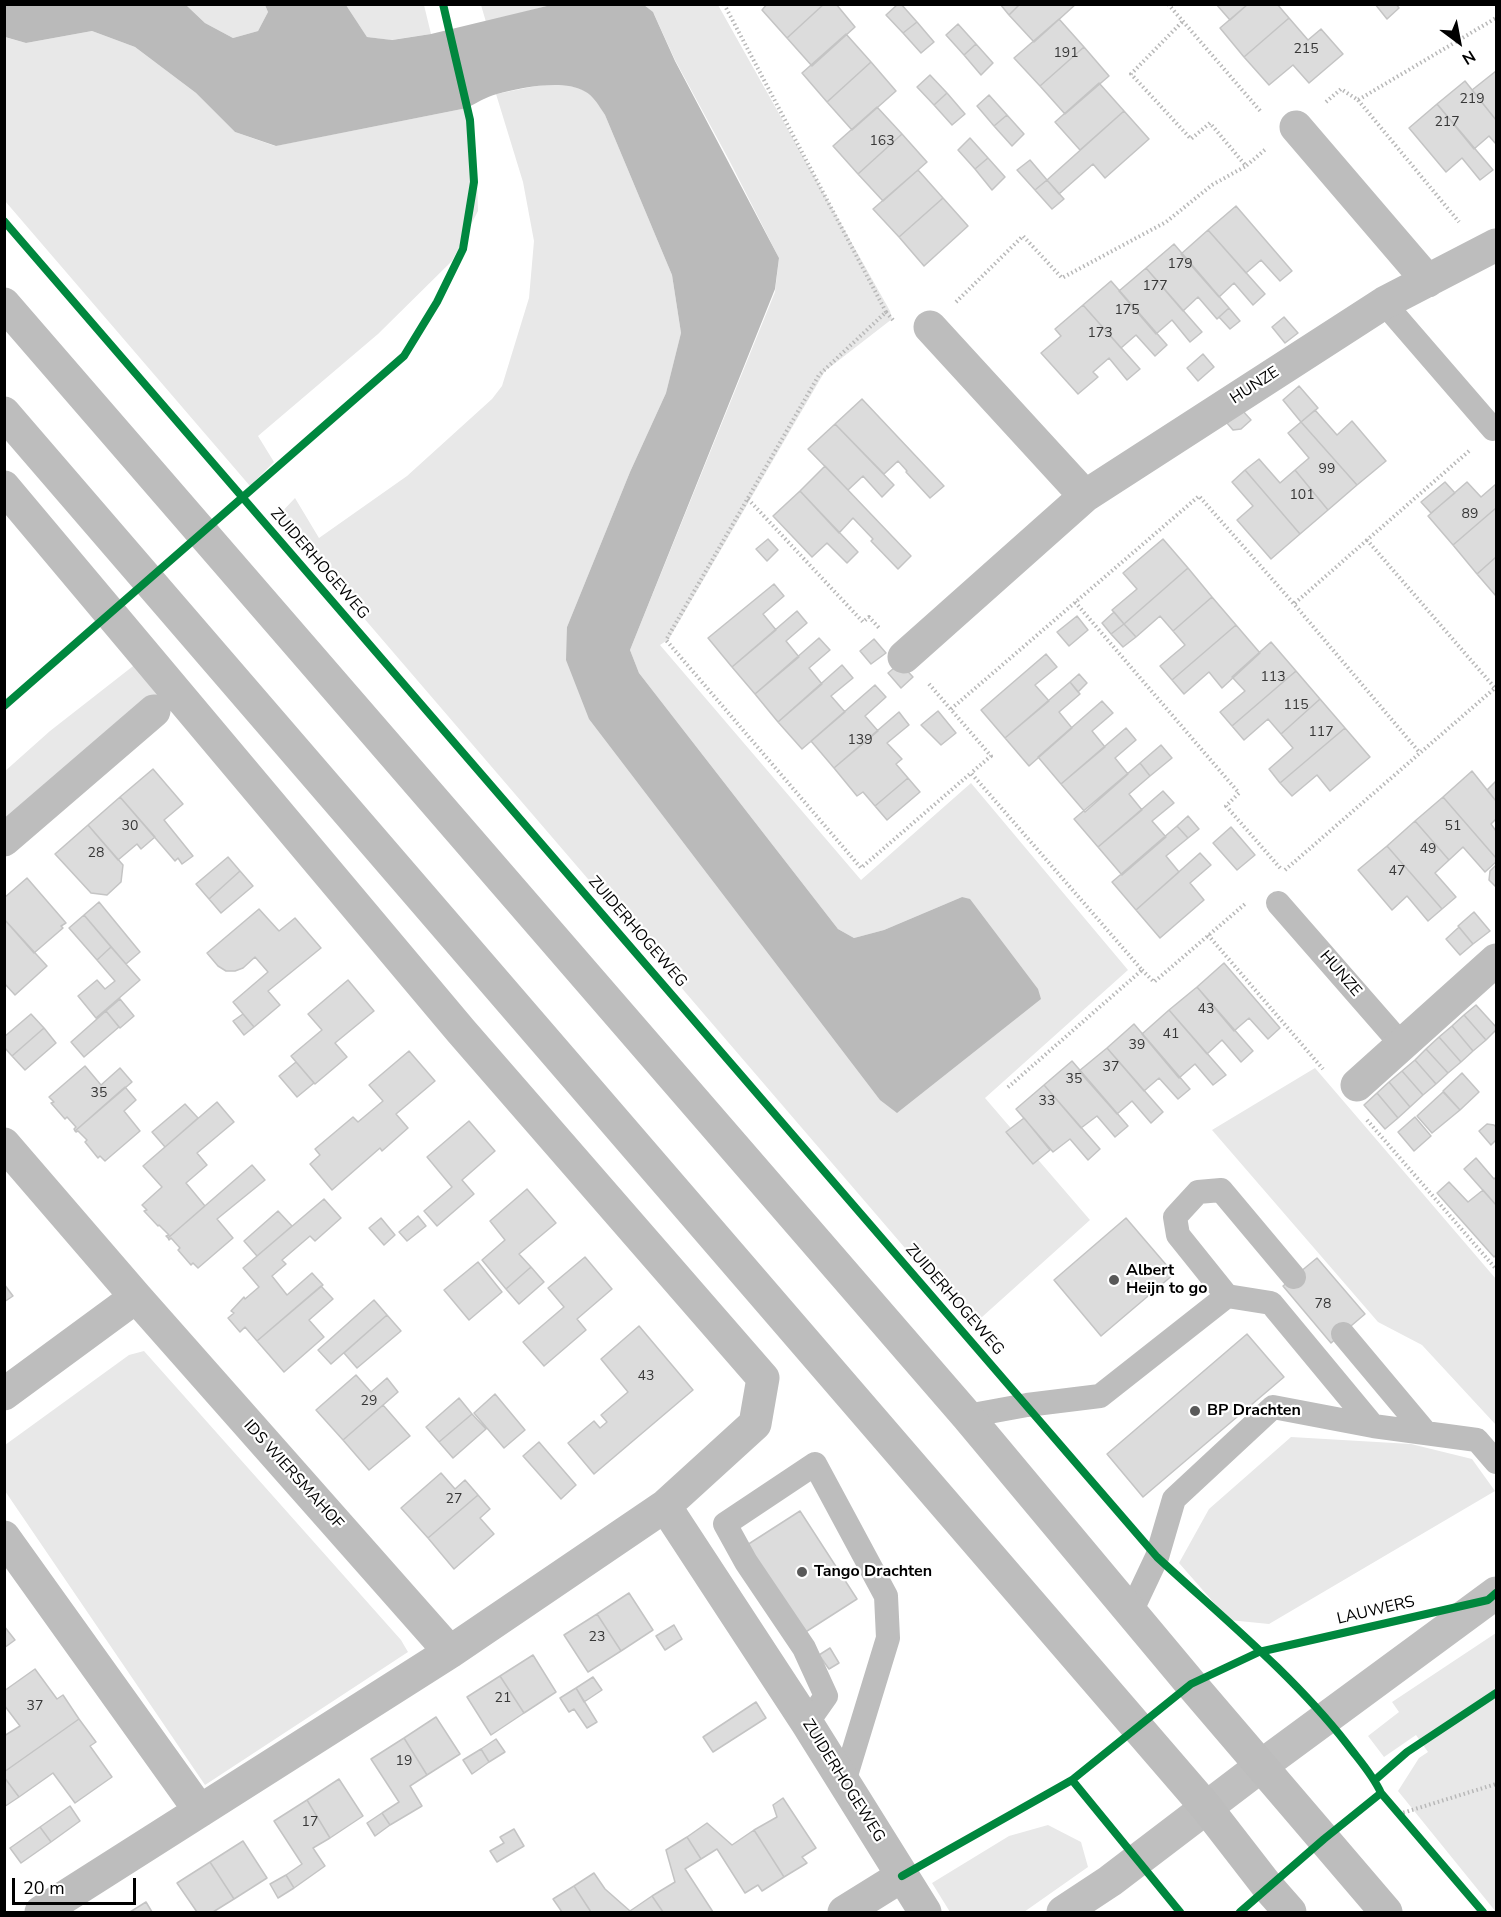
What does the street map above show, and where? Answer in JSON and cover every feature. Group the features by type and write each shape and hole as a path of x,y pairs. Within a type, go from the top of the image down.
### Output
{"street":[{"path":"1288,131 1428,281"},
{"name":"HUNZE","path":"904,657 1085,496 1384,303 1490,248"},
{"path":"4,304 967,1416 1386,1912"},
{"path":"930,327 1085,496"},
{"path":"4,413 1206,1807 1290,1912"},
{"path":"4,487 453,1022 763,1378 755,1424 665,1506 450,1652 41,1912"},
{"path":"4,840 154,711"},
{"path":"1357,1085 1497,960"},
{"name":"IDS WIERSMAHOF","path":"4,1144 136,1298 450,1652"},
{"path":"4,1394 136,1298"},
{"name":"ZUIDERHOGEWEG","path":"665,1506 807,1723 925,1912"},
{"path":"4,1537 200,1811"},
{"path":"1063,1912 1110,1881 1261,1766 1497,1593"},
{"path":"844,1912 902,1876"}],"lane":[{"path":"1384,303 1493,429"},
{"name":"HUNZE","path":"1278,903 1402,1045"},
{"path":"1294,1277 1221,1191 1198,1192 1175,1217 1178,1235 1227,1296 1271,1303 1373,1426"},
{"path":"967,1416 1027,1405 1100,1396 1227,1296"},
{"path":"1343,1334 1426,1433"},
{"path":"1131,1612 1158,1557 1174,1499 1274,1407 1373,1426 1478,1440 1497,1461"},
{"path":"807,1723 826,1696 804,1648 746,1562 725,1524 815,1464 886,1596 888,1638 844,1782"}],"path":[{"path":"724,4 886,312"},
{"path":"1168,4 1182,22 1288,131"},
{"path":"1358,100 1497,18"},
{"path":"1182,22 1131,74 1191,139 1210,123 1246,166 1341,89 1358,100 1490,248"},
{"path":"1294,604 1493,429"},
{"path":"951,709 1199,496 1420,753"},
{"path":"1277,877 1496,689 1367,540"},
{"path":"1075,602 1239,793 1226,806 1283,872"},
{"path":"1142,970 1154,982 1252,898"},
{"path":"1399,1814 1497,1784"},
{"path":"1393,1807 1406,1823"}],"shaded area":[{"path":"481,4 551,5 486,22"},
{"path":"4,5 186,5 205,23 233,38 258,31 268,12 265,5 346,5 367,37 392,40 431,34 551,5 644,5 653,12 675,61 779,258 775,289 630,650 639,673 838,929 854,938 884,930 962,897 970,899 1038,989 1041,999 897,1113 880,1100 589,719 566,660 567,627 630,472 666,393 681,333 672,275 605,115 591,96 575,87 553,85 529,87 493,95 467,108 276,146 235,132 196,93 135,47 92,31 26,43 5,37"},
{"path":"186,5 265,5 268,12 258,31 233,38 205,23"},
{"path":"346,5 424,5 431,34 391,40 367,37"},
{"path":"644,5 718,5 890,311 892,319 825,371 669,639 660,645 861,880 971,783 1128,970 985,1098 1090,1220 972,1326 277,517 295,498 319,538 407,476 492,399 502,386 529,298 534,241 523,182 496,94 547,85 561,85 585,91 596,101 605,115 672,275 681,333 666,393 630,472 567,627 880,1099 962,897 884,930 854,938 838,929 639,673 630,650 775,292 779,258 675,60 654,14"},
{"path":"92,31 135,47 196,93 235,132 275,146 467,108 476,151 478,211 452,261 378,334 258,436 274,462 250,486 5,201 4,37 26,43"},
{"path":"137,663 166,696 5,838 4,772 50,731"},
{"path":"1315,1068 1496,1279 1496,1425 1422,1345 1378,1322 1212,1130"},
{"path":"144,1351 401,1640 408,1652 205,1785 5,1491 5,1445 129,1355"},
{"path":"1291,1437 1411,1444 1472,1459 1495,1491 1269,1624 1229,1620 1179,1563 1209,1509"},
{"path":"1496,1633 1496,1912 1398,1791 1419,1758 1428,1752 1416,1735 1384,1757 1368,1736 1399,1712 1392,1702"},
{"path":"1048,1825 1081,1842 1088,1867 1024,1912 950,1912 932,1883 1009,1836"}],"building":[{"path":"767,4 824,4 787,38 762,10"},
{"path":"824,4 836,4 855,27 812,66 787,38"},
{"path":"901,4 917,22 903,33 886,15"},
{"path":"1000,4 1020,4 1009,15"},
{"path":"1020,4 1076,4 1034,42 1009,15"},
{"path":"1216,4 1248,4 1230,20"},
{"path":"1248,4 1277,4 1289,18 1244,57 1220,28"},
{"path":"1375,4 1396,4 1399,8 1387,19"},
{"path":"1289,18 1308,40 1321,29 1343,54 1309,83 1293,65 1269,85 1244,57"},
{"path":"1059,19 1084,47 1040,86 1014,58"},
{"path":"917,22 934,42 921,53 903,33"},
{"path":"958,24 976,44 964,55 946,35"},
{"path":"846,34 871,62 827,102 802,73"},
{"path":"976,44 993,63 981,75 964,55"},
{"path":"1084,47 1109,76 1065,114 1040,86"},
{"path":"871,62 896,91 852,130 827,102"},
{"path":"1496,71 1496,120 1472,90"},
{"path":"930,75 947,93 934,105 917,87"},
{"path":"1465,81 1496,120 1496,144 1489,136 1474,149 1437,104"},
{"path":"1099,83 1124,111 1080,150 1055,122"},
{"path":"947,93 965,114 952,125 934,105"},
{"path":"989,95 1007,115 994,126 977,106"},
{"path":"1437,104 1493,170 1480,180 1462,158 1446,172 1409,128"},
{"path":"877,107 902,134 858,174 833,146"},
{"path":"1124,111 1149,139 1105,178 1093,164 1059,194 1047,180"},
{"path":"1007,115 1024,134 1012,146 994,126"},
{"path":"902,134 927,162 883,201 858,174"},
{"path":"970,138 988,158 975,169 958,150"},
{"path":"988,158 1005,177 992,190 975,169"},
{"path":"1030,160 1047,180 1035,190 1017,170"},
{"path":"918,170 943,198 899,237 873,209"},
{"path":"1047,180 1064,199 1052,209 1035,190"},
{"path":"943,198 968,226 924,266 899,237"},
{"path":"1236,206 1292,271 1280,281 1261,260 1246,273 1208,230"},
{"path":"1208,230 1265,294 1253,305 1234,283 1219,297 1181,254"},
{"path":"1174,244 1229,308 1217,319 1198,297 1183,311 1146,268"},
{"path":"1146,268 1202,332 1190,342 1172,320 1156,334 1119,291"},
{"path":"1111,281 1167,345 1155,356 1136,335 1121,348 1083,305"},
{"path":"1083,305 1140,369 1127,380 1109,358 1093,372 1098,377 1078,394 1041,353 1061,336 1055,329"},
{"path":"1229,308 1240,321 1230,329 1219,317"},
{"path":"1284,317 1298,333 1285,343 1272,327"},
{"path":"1203,354 1214,367 1198,381 1187,368"},
{"path":"1299,386 1318,408 1301,422 1283,400"},
{"path":"862,399 944,486 930,498 898,461 884,474 835,424"},
{"path":"1242,410 1251,420 1241,429 1233,430 1227,423"},
{"path":"1315,410 1337,435 1352,421 1386,461 1357,485 1301,422"},
{"path":"1301,422 1357,485 1328,510 1295,470 1309,458 1288,433"},
{"path":"835,424 894,485 882,497 863,476 848,490 808,449"},
{"path":"1259,459 1280,483 1295,470 1328,510 1300,534 1245,470"},
{"path":"825,466 911,556 898,569 853,518 839,533 800,491"},
{"path":"1245,470 1300,534 1271,559 1237,520 1253,506 1232,482"},
{"path":"1445,482 1455,493 1431,513 1421,502"},
{"path":"1467,482 1481,497 1496,484 1496,508 1453,545 1428,516"},
{"path":"800,491 858,552 847,563 827,543 812,557 773,516"},
{"path":"1496,508 1496,557 1477,574 1453,545"},
{"path":"768,539 778,550 767,561 756,549"},
{"path":"1163,539 1188,568 1124,624 1112,610 1137,589 1123,573"},
{"path":"1496,557 1496,596 1477,574"},
{"path":"1188,568 1212,597 1173,631 1160,616 1136,637 1124,624"},
{"path":"774,584 784,596 763,614 776,630 732,667 708,638"},
{"path":"1212,597 1236,625 1172,680 1160,666 1185,645 1173,631"},
{"path":"797,611 807,623 786,641 799,657 755,694 732,667"},
{"path":"1114,612 1124,624 1111,634 1102,623"},
{"path":"1077,616 1088,630 1069,646 1057,632"},
{"path":"1124,624 1136,637 1123,647 1111,634"},
{"path":"1236,625 1260,653 1222,688 1209,672 1184,694 1172,680"},
{"path":"819,638 830,650 809,668 822,684 778,722 755,694"},
{"path":"874,639 886,653 871,664 860,651"},
{"path":"1271,642 1296,671 1232,726 1220,712 1245,691 1232,677"},
{"path":"1046,654 1057,667 1035,685 1049,701 1005,738 981,710"},
{"path":"900,663 913,677 901,688 888,673"},
{"path":"842,665 853,678 831,696 845,712 802,749 778,722"},
{"path":"1296,671 1320,699 1281,734 1268,719 1244,740 1232,726"},
{"path":"1079,674 1087,683 1078,692 1070,682"},
{"path":"1070,682 1080,694 1059,712 1072,728 1029,766 1005,738"},
{"path":"875,685 886,697 865,716 878,731 834,768 811,741"},
{"path":"1320,699 1345,728 1280,783 1269,769 1293,748 1281,734"},
{"path":"1102,701 1113,713 1092,731 1105,747 1061,784 1038,757"},
{"path":"938,711 956,733 941,745 921,725"},
{"path":"899,712 909,725 887,743 902,759 896,764 908,778 875,806 863,792 857,796 834,768"},
{"path":"1126,728 1136,740 1115,758 1128,774 1085,812 1061,784"},
{"path":"1345,728 1370,757 1330,791 1317,775 1292,796 1280,783"},
{"path":"1161,745 1172,758 1150,776 1140,763"},
{"path":"1140,763 1150,776 1129,794 1142,810 1098,847 1074,819"},
{"path":"153,769 183,804 164,820 193,856 182,864 178,858 175,861 120,797"},
{"path":"1472,771 1496,801 1496,819 1491,824 1496,831 1496,858 1443,797"},
{"path":"908,778 920,792 887,820 875,806"},
{"path":"1496,781 1496,801 1487,790"},
{"path":"1163,791 1174,803 1152,821 1166,837 1122,875 1098,847"},
{"path":"120,797 155,837 141,849 137,844 118,860 88,825"},
{"path":"1443,797 1496,858 1496,862 1485,872 1463,847 1449,860 1415,821"},
{"path":"1188,816 1199,829 1188,838 1177,826"},
{"path":"1415,821 1449,860 1435,873 1456,897 1442,909 1387,846"},
{"path":"88,825 123,865 121,882 107,895 91,893 55,854"},
{"path":"1177,826 1188,838 1166,856 1179,872 1136,910 1112,882"},
{"path":"1231,827 1255,855 1237,870 1213,843"},
{"path":"1387,846 1442,909 1428,921 1407,896 1392,910 1358,870"},
{"path":"1200,853 1211,865 1190,883 1204,900 1160,938 1136,910"},
{"path":"228,857 240,871 209,899 196,884"},
{"path":"1496,865 1496,887 1489,880 1490,871"},
{"path":"240,871 253,886 221,913 209,899"},
{"path":"27,878 66,923 34,953 4,919 4,898"},
{"path":"99,902 140,952 126,964 84,915"},
{"path":"259,909 279,931 295,918 321,948 268,991 280,1005 254,1027 233,1002 268,972 255,957 243,968 226,971 218,966 207,953"},
{"path":"1474,912 1490,931 1473,944 1458,926"},
{"path":"84,915 111,947 97,960 69,928"},
{"path":"4,919 47,966 15,995 4,983"},
{"path":"1459,927 1473,944 1460,955 1446,939"},
{"path":"111,947 140,980 96,1018 78,996 97,980 105,989 115,981 97,960"},
{"path":"1224,963 1280,1028 1268,1039 1249,1018 1234,1031 1197,987"},
{"path":"348,980 374,1011 335,1043 347,1057 315,1084 291,1056 322,1030 308,1014"},
{"path":"1197,987 1253,1051 1241,1062 1222,1040 1207,1054 1169,1010"},
{"path":"120,999 134,1016 120,1028 106,1011"},
{"path":"1476,1005 1496,1027 1496,1030 1486,1040 1464,1015"},
{"path":"1169,1010 1226,1075 1213,1085 1195,1064 1179,1078 1142,1034"},
{"path":"106,1011 119,1027 84,1057 71,1042"},
{"path":"31,1014 44,1028 12,1056 4,1047 4,1037"},
{"path":"243,1014 254,1027 244,1035 233,1021"},
{"path":"1464,1015 1486,1040 1473,1051 1452,1026"},
{"path":"1134,1024 1190,1089 1178,1099 1159,1078 1144,1091 1107,1048"},
{"path":"1452,1026 1473,1051 1461,1062 1439,1037"},
{"path":"44,1028 56,1043 25,1070 12,1056"},
{"path":"1439,1037 1461,1062 1448,1073 1426,1049"},
{"path":"1107,1048 1163,1112 1151,1123 1132,1101 1117,1114 1079,1071"},
{"path":"1426,1049 1448,1073 1436,1084 1415,1060"},
{"path":"409,1051 435,1081 396,1114 408,1128 382,1151 380,1148 332,1190 310,1164 320,1155 315,1149 353,1117 358,1122 383,1101 369,1085"},
{"path":"1415,1060 1436,1084 1423,1095 1402,1071"},
{"path":"1072,1061 1128,1126 1115,1137 1097,1116 1081,1128 1044,1085"},
{"path":"296,1062 314,1083 297,1097 279,1076"},
{"path":"85,1066 101,1085 120,1068 132,1082 75,1131 76,1127 67,1117 65,1119 51,1103 54,1102 49,1097"},
{"path":"1402,1071 1423,1095 1410,1107 1389,1082"},
{"path":"1462,1073 1479,1092 1460,1110 1443,1091"},
{"path":"1389,1082 1410,1107 1398,1118 1377,1093"},
{"path":"1044,1085 1100,1149 1088,1160 1070,1139 1053,1152 1016,1109"},
{"path":"125,1087 136,1100 124,1111 140,1131 105,1161 100,1156 98,1158 85,1142 87,1140 75,1131"},
{"path":"1443,1092 1460,1110 1432,1133 1417,1116"},
{"path":"1377,1093 1398,1118 1385,1129 1364,1105"},
{"path":"217,1102 234,1122 197,1153 207,1165 186,1183 205,1206 168,1238 166,1236 169,1235 144,1211 147,1210 142,1205 162,1187 143,1166"},
{"path":"185,1104 198,1118 165,1147 152,1132"},
{"path":"1415,1117 1431,1136 1414,1151 1398,1132"},
{"path":"1024,1118 1050,1150 1033,1164 1006,1132"},
{"path":"469,1121 495,1151 462,1180 474,1194 437,1226 424,1211 452,1187 427,1157"},
{"path":"1487,1124 1496,1127 1496,1140 1491,1145 1479,1131"},
{"path":"1476,1158 1494,1179 1496,1177 1496,1205 1464,1169"},
{"path":"252,1165 265,1180 217,1219 233,1238 198,1268 193,1263 191,1265 178,1250 180,1248 171,1238 169,1240 168,1238"},
{"path":"1449,1182 1468,1202 1483,1190 1496,1205 1496,1255 1494,1257 1437,1193"},
{"path":"527,1189 556,1223 519,1254 531,1267 506,1289 482,1260 505,1240 490,1221"},
{"path":"324,1199 341,1218 315,1241 310,1236 282,1260 286,1264 272,1276 287,1295 312,1273 323,1285 257,1341 245,1327 240,1332 228,1318 234,1313 231,1311 244,1297 245,1299 259,1287 243,1268"},
{"path":"278,1211 292,1226 257,1256 244,1241"},
{"path":"418,1216 426,1226 407,1241 399,1232"},
{"path":"381,1218 395,1235 384,1245 369,1228"},
{"path":"1126,1218 1174,1274 1101,1336 1054,1280"},
{"path":"585,1257 612,1289 577,1319 586,1330 544,1366 523,1342 564,1307 548,1288"},
{"path":"1317,1258 1365,1314 1331,1343 1283,1286"},
{"path":"478,1262 502,1292 469,1320 444,1290"},
{"path":"531,1267 544,1282 519,1304 506,1289"},
{"path":"4,1284 13,1296 4,1302"},
{"path":"321,1286 333,1299 309,1320 324,1337 284,1372 257,1341"},
{"path":"374,1300 387,1315 331,1364 318,1350"},
{"path":"387,1315 401,1331 357,1368 344,1353"},
{"path":"639,1326 693,1390 594,1474 568,1443 594,1421 600,1428 607,1422 601,1415 628,1392 601,1359"},
{"path":"1247,1334 1284,1377 1143,1497 1107,1454"},
{"path":"356,1375 371,1392 387,1378 398,1392 343,1440 316,1410"},
{"path":"495,1394 525,1430 504,1448 474,1413"},
{"path":"459,1398 472,1414 439,1442 426,1427"},
{"path":"383,1405 410,1436 369,1470 343,1440"},
{"path":"472,1414 486,1429 453,1458 439,1442"},
{"path":"539,1442 576,1485 561,1499 523,1456"},
{"path":"441,1473 455,1489 465,1480 478,1495 428,1538 401,1508"},
{"path":"478,1495 490,1509 480,1518 494,1534 454,1569 428,1538"},
{"path":"800,1511 857,1599 804,1633 747,1545"},
{"path":"629,1593 653,1630 621,1651 597,1614"},
{"path":"597,1614 621,1651 588,1672 564,1635"},
{"path":"674,1625 682,1639 665,1650 656,1636"},
{"path":"4,1626 15,1640 4,1648"},
{"path":"830,1648 839,1663 829,1669 819,1655"},
{"path":"533,1655 556,1692 524,1713 500,1676"},
{"path":"35,1669 57,1699 63,1695 79,1719 4,1772 4,1736 20,1726 4,1705 4,1691"},
{"path":"500,1676 524,1713 491,1735 467,1697"},
{"path":"593,1677 602,1690 584,1702 576,1688"},
{"path":"576,1688 597,1722 587,1728 574,1709 569,1712 560,1698"},
{"path":"756,1702 766,1718 713,1752 703,1737"},
{"path":"436,1717 460,1754 427,1775 404,1738"},
{"path":"79,1719 96,1742 90,1746 112,1777 75,1803 53,1773 19,1797 4,1777 4,1772"},
{"path":"404,1738 427,1775 410,1786 422,1806 390,1825 382,1813 399,1802 371,1759"},
{"path":"496,1739 505,1752 489,1762 481,1749"},
{"path":"481,1749 489,1762 472,1774 463,1760"},
{"path":"4,1777 19,1797 4,1807"},
{"path":"339,1779 363,1816 330,1838 307,1800"},
{"path":"783,1798 816,1848 802,1857 807,1863 784,1877 754,1830 777,1817 773,1805"},
{"path":"307,1800 330,1838 313,1848 325,1866 294,1888 286,1875 302,1864 274,1821"},
{"path":"70,1806 80,1821 51,1842 40,1827"},
{"path":"382,1813 390,1825 375,1836 367,1823"},
{"path":"707,1823 732,1845 754,1830 784,1877 762,1891 758,1885 745,1893 717,1849 701,1859 687,1837"},
{"path":"40,1827 51,1842 21,1863 10,1848"},
{"path":"514,1829 524,1846 497,1862 490,1851 504,1843 500,1837"},
{"path":"687,1837 701,1859 685,1869 713,1912 663,1912 652,1896 675,1882 666,1850"},
{"path":"243,1841 267,1878 234,1899 210,1862"},
{"path":"210,1862 234,1899 213,1912 197,1912 177,1883"},
{"path":"594,1873 605,1889 630,1911 652,1896 663,1912 591,1912 574,1886"},
{"path":"286,1875 294,1888 278,1898 270,1884"},
{"path":"574,1886 591,1912 562,1912 553,1899"},
{"path":"146,1902 152,1912 130,1912"}],"cycle path":[{"path":"4,706 404,356 437,302 463,249 474,182 470,120 443,4"},
{"path":"4,221 1157,1557 1304,1694 1361,1762 1381,1793 1483,1912"},
{"name":"LAUWERS","path":"902,1876 1072,1780 1191,1684 1259,1652 1488,1600 1496,1593"},
{"path":"1375,1780 1407,1752 1496,1693"},
{"path":"1072,1780 1180,1912"},
{"path":"1240,1912 1381,1793"}],"place":[{"name":"Albert Heijn to go","path":"1114,1280"},
{"name":"BP Drachten","path":"1195,1411"},
{"name":"Tango Drachten","path":"802,1572"}]}
